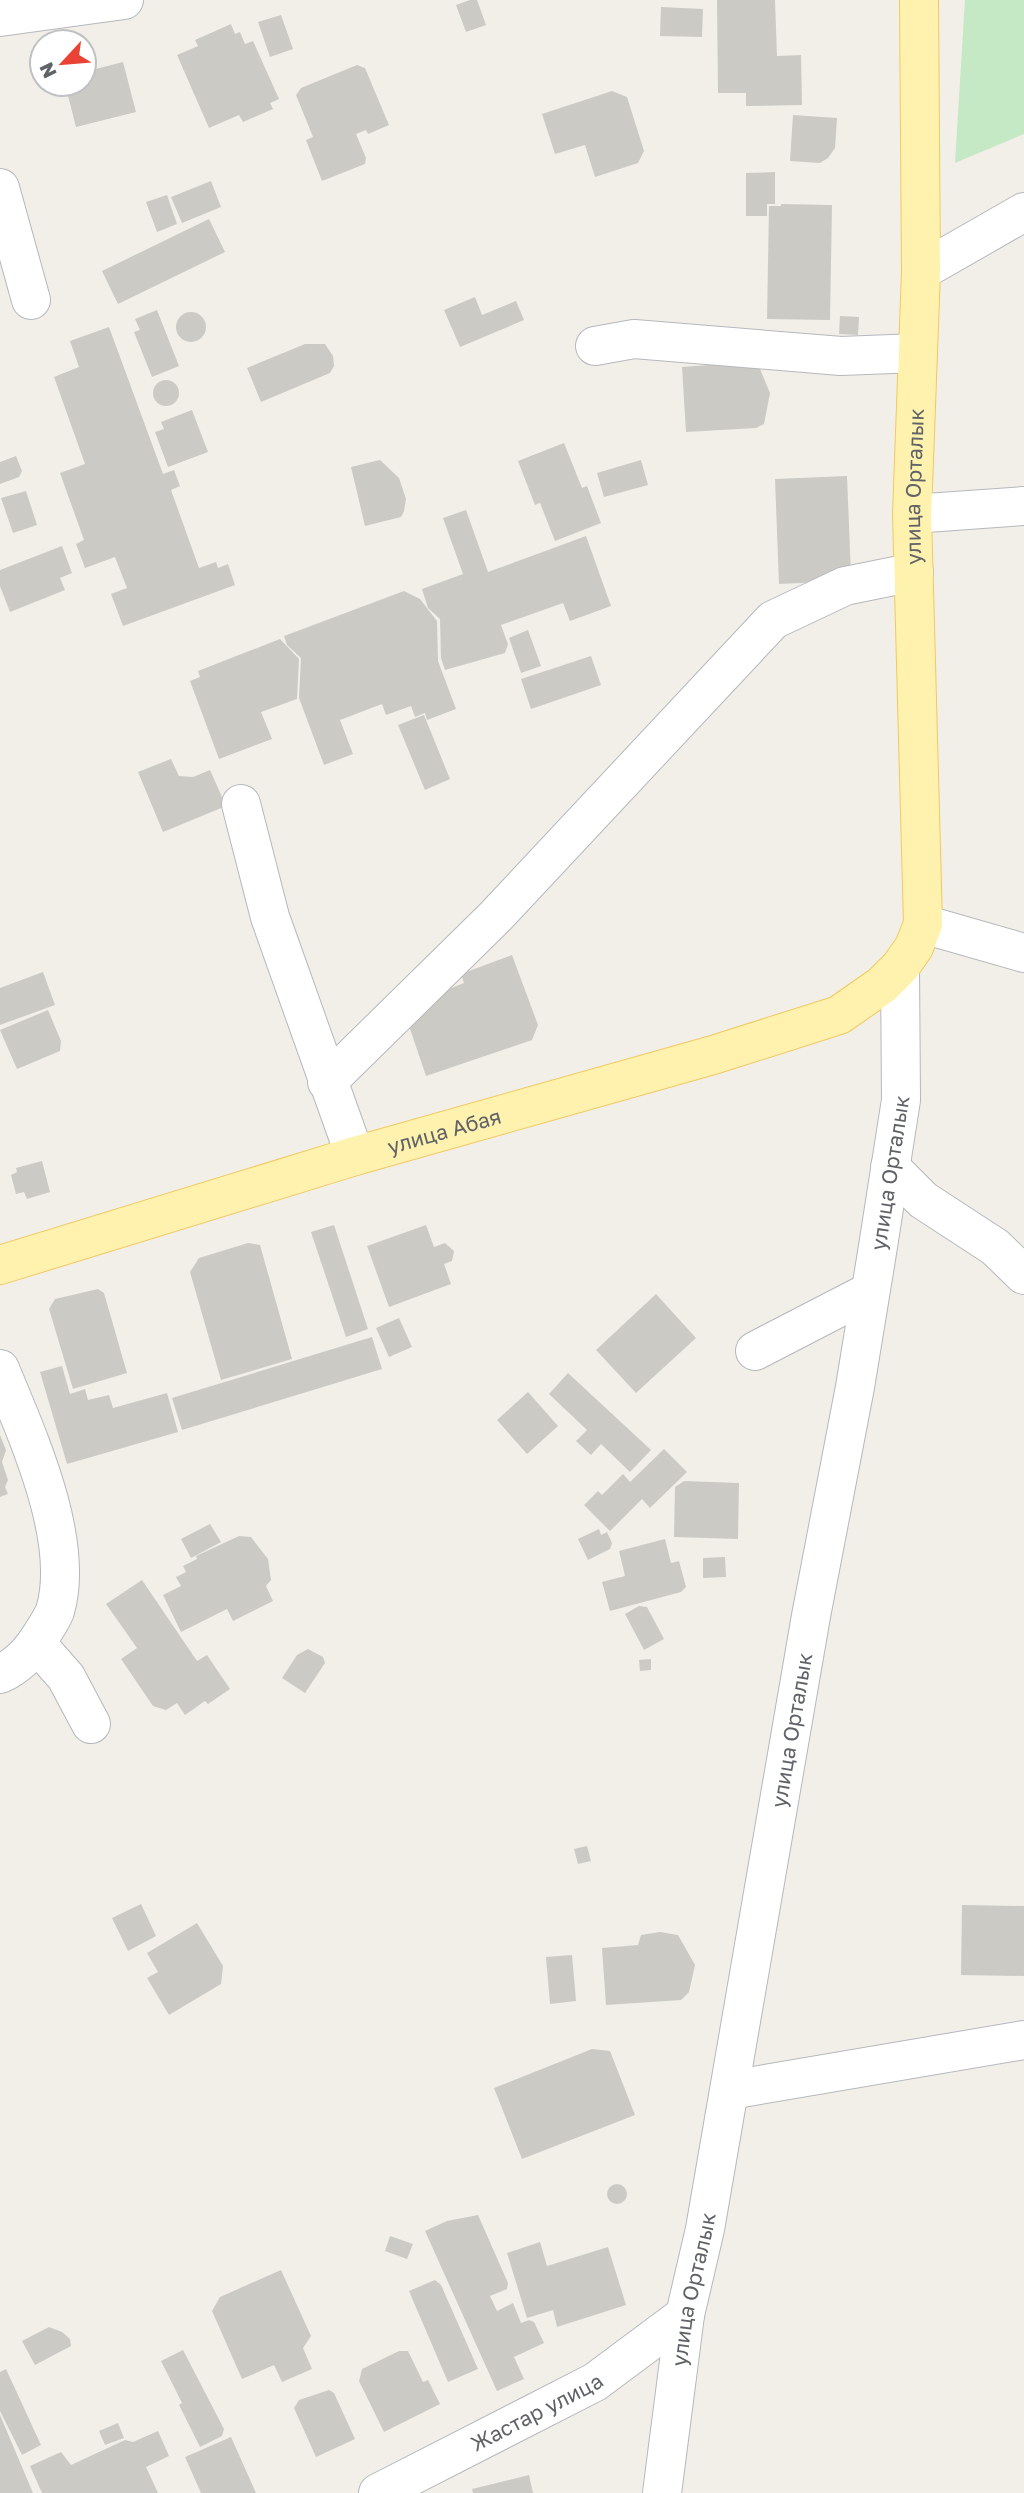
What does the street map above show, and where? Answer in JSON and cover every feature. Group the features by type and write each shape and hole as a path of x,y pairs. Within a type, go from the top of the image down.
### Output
{"main road":[{"name":"улица Орталык","path":"891,976 914,947 923,924 912,514 920,271 919,0"},
{"name":"улица Абая","path":"0,1265 355,1156 713,1055 839,1014 891,976"}],"street":[{"path":"0,18 124,0"},
{"path":"0,188 31,300"},
{"path":"920,271 1024,212"},
{"path":"596,346 634,339 841,356 918,353"},
{"path":"912,514 1024,506"},
{"path":"327,1082 495,917 774,620 845,586 914,572"},
{"path":"241,804 270,917 355,1156"},
{"path":"923,924 1024,953"},
{"name":"улица Орталык","path":"662,2493 685,2315 705,2229 811,1616 855,1387 901,1100 891,976"},
{"path":"890,1167 923,1200 995,1247 1024,1275"},
{"path":"755,1351 869,1292"},
{"path":"0,1369 30,1446 58,1538 60,1586 54,1613 36,1643 13,1668 0,1674"},
{"path":"36,1643 66,1677 91,1724"},
{"path":"730,2090 1024,2040"},
{"name":"Жастар улица","path":"377,2493 595,2382 685,2315"}],"green space":[{"path":"965,0 1024,0 1024,134 955,163"}],"building":[{"path":"477,0 486,25 466,32 456,5"},
{"path":"717,0 775,0 777,56 801,55 802,105 746,106 746,93 718,93"},
{"path":"661,7 703,9 702,37 660,36"},
{"path":"281,15 293,49 270,57 258,22"},
{"path":"231,24 235,34 240,32 245,44 253,41 279,99 270,103 273,109 243,122 239,115 209,128 177,55 198,46 195,40"},
{"path":"123,62 136,112 76,127 69,98 98,98 98,68"},
{"path":"357,65 365,68 389,125 368,134 366,130 356,134 366,158 365,164 322,181 306,140 313,137 296,95 301,88"},
{"path":"612,91 627,97 644,151 638,163 595,177 585,145 555,154 542,114"},
{"path":"793,115 837,118 835,148 828,158 820,163 790,161"},
{"path":"775,172 775,204 767,204 767,216 746,216 746,173"},
{"path":"211,181 221,207 182,223 171,197"},
{"path":"167,195 177,224 157,232 146,202"},
{"path":"832,205 830,320 767,319 769,206"},
{"path":"209,219 225,252 118,304 102,271"},
{"path":"475,297 482,315 516,301 524,320 460,347 444,310"},
{"path":"157,310 179,366 152,377 134,332 140,330 135,319"},
{"path":"191,312 202,316 206,327 202,338 191,342 180,338 176,327 180,316"},
{"path":"840,316 859,317 858,335 839,334"},
{"path":"109,327 163,474 174,470 180,486 171,490 199,568 216,562 218,568 228,564 235,585 123,626 111,594 127,588 115,557 85,568 76,544 84,540 60,473 85,464 54,377 79,367 70,341"},
{"path":"305,344 325,344 333,356 334,366 330,373 261,402 247,368"},
{"path":"750,362 760,369 770,393 764,424 756,428 686,432 682,367"},
{"path":"166,380 175,384 179,393 175,402 166,406 157,402 153,393 157,384"},
{"path":"192,410 208,452 168,467 155,432 164,429 161,422"},
{"path":"564,443 582,488 587,486 601,523 555,541 540,503 535,505 518,461"},
{"path":"16,456 22,471 19,477 0,484 0,462"},
{"path":"380,460 399,478 406,499 404,511 401,517 365,526 351,467"},
{"path":"641,460 648,485 604,497 597,473"},
{"path":"847,476 851,575 844,581 779,584 775,479"},
{"path":"26,491 37,525 13,533 1,498"},
{"path":"466,510 488,572 586,536 611,606 570,621 563,603 501,625 508,644 505,653 445,670 441,658 440,619 428,608 422,589 463,574 443,518"},
{"path":"62,546 72,573 60,578 65,590 10,612 0,586 0,570"},
{"path":"404,591 420,599 437,621 438,661 456,709 427,720 425,713 415,717 411,706 386,715 382,704 340,720 353,754 324,765 299,698 301,658 287,645 284,636"},
{"path":"528,630 541,666 521,673 509,638"},
{"path":"280,639 299,659 297,699 261,712 272,739 219,759 190,681 200,677 198,671"},
{"path":"591,656 601,685 531,709 521,679"},
{"path":"424,715 450,779 425,790 398,725"},
{"path":"171,759 179,776 193,777 210,770 226,806 163,832 138,772"},
{"path":"512,955 538,1025 532,1040 426,1076 407,1020 413,1003 464,983 461,974"},
{"path":"43,972 55,1005 0,1025 0,988"},
{"path":"48,1010 61,1041 60,1051 17,1069 0,1030"},
{"path":"42,1161 50,1192 27,1199 24,1192 16,1194 11,1175 17,1172 16,1168"},
{"path":"334,1225 368,1329 346,1337 311,1232"},
{"path":"426,1225 434,1247 445,1243 454,1251 452,1261 444,1264 451,1284 389,1307 367,1246"},
{"path":"248,1243 260,1245 292,1359 221,1380 190,1272 199,1258"},
{"path":"98,1289 104,1293 127,1373 73,1389 49,1309 55,1299"},
{"path":"656,1294 696,1338 636,1393 596,1350"},
{"path":"399,1318 412,1347 389,1357 376,1328"},
{"path":"372,1337 382,1369 182,1430 172,1398"},
{"path":"62,1366 70,1394 85,1389 88,1400 109,1395 113,1408 167,1393 178,1432 67,1464 40,1372"},
{"path":"568,1373 651,1450 630,1472 601,1444 591,1455 576,1441 587,1430 549,1394"},
{"path":"528,1392 558,1426 527,1454 497,1420"},
{"path":"0,1435 6,1450 2,1462 8,1480 5,1487 8,1494 0,1497"},
{"path":"664,1449 687,1472 650,1508 642,1499 610,1531 584,1505 598,1491 602,1495 623,1474 630,1482"},
{"path":"684,1481 739,1483 738,1539 674,1537 675,1487"},
{"path":"210,1524 221,1542 191,1558 181,1539"},
{"path":"599,1529 601,1535 607,1532 612,1543 610,1549 588,1560 578,1539"},
{"path":"239,1536 251,1537 268,1559 271,1580 266,1586 273,1601 233,1621 227,1609 181,1632 163,1595 181,1586 176,1577 186,1572 183,1566 197,1559 196,1556"},
{"path":"665,1539 671,1563 679,1561 686,1587 681,1592 610,1611 602,1582 625,1576 619,1551"},
{"path":"725,1557 726,1577 703,1578 703,1558"},
{"path":"142,1580 197,1661 207,1655 230,1689 208,1704 205,1701 185,1715 177,1703 166,1710 153,1706 121,1659 137,1648 106,1604"},
{"path":"639,1606 647,1607 664,1639 644,1650 625,1614"},
{"path":"308,1649 323,1657 325,1663 305,1693 282,1678 297,1655"},
{"path":"651,1659 651,1670 640,1671 639,1660"},
{"path":"587,1846 591,1861 578,1864 574,1849"},
{"path":"141,1904 156,1936 128,1951 112,1918"},
{"path":"962,1905 1024,1906 1024,1976 961,1975"},
{"path":"197,1923 223,1966 221,1984 169,2015 147,1978 158,1972 147,1953"},
{"path":"660,1932 678,1935 695,1965 689,1992 681,2000 606,2005 602,1948 638,1945 641,1935"},
{"path":"572,1955 576,2001 550,2004 546,1957"},
{"path":"592,2049 610,2051 635,2115 522,2159 494,2088"},
{"path":"617,2184 624,2187 627,2194 624,2201 617,2204 610,2201 607,2194 610,2187"},
{"path":"478,2215 508,2283 507,2289 490,2296 497,2311 513,2303 521,2323 529,2320 534,2322 544,2343 514,2357 524,2379 497,2391 425,2231 447,2221"},
{"path":"390,2236 413,2244 407,2259 385,2251"},
{"path":"540,2242 547,2266 608,2247 626,2305 557,2327 553,2310 527,2318 507,2253"},
{"path":"281,2270 311,2336 303,2348 312,2369 282,2382 274,2365 242,2379 212,2311 220,2297"},
{"path":"435,2280 441,2285 478,2369 448,2382 409,2291"},
{"path":"49,2327 62,2332 70,2339 71,2346 35,2365 22,2341"},
{"path":"183,2350 224,2429 222,2436 200,2447 161,2361"},
{"path":"399,2351 408,2351 423,2382 428,2380 440,2404 384,2432 359,2381 362,2369"},
{"path":"6,2369 41,2445 22,2455 0,2411 0,2372"},
{"path":"329,2390 334,2393 355,2439 316,2457 294,2408 299,2400"},
{"path":"0,2415 33,2493 0,2493"},
{"path":"118,2423 124,2438 105,2445 99,2431"},
{"path":"158,2431 169,2456 146,2467 158,2493 42,2493 30,2466 61,2452 71,2465 125,2440 133,2442"},
{"path":"231,2437 256,2493 201,2493 185,2457"},
{"path":"529,2475 533,2493 473,2493 472,2489"}]}
